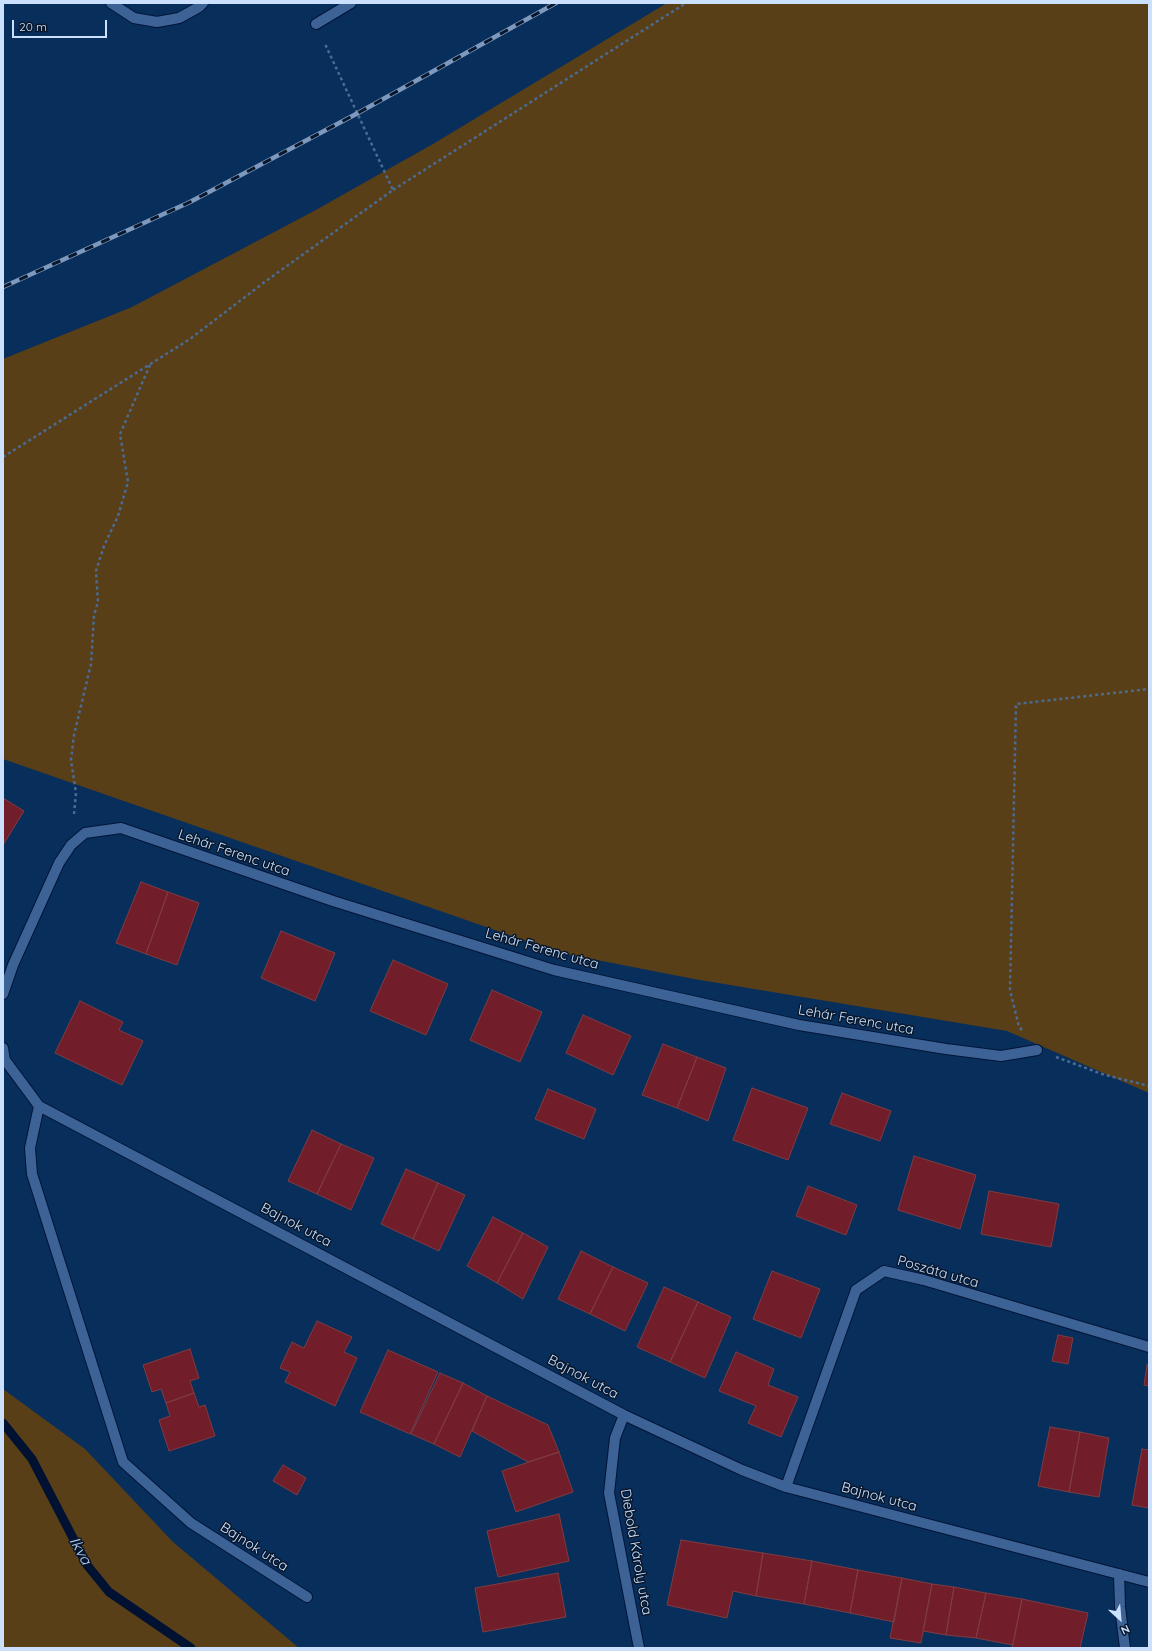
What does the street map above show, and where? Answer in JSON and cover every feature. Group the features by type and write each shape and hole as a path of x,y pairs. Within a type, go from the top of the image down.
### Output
{"street":[{"path":"111,3 134,18 157,22 179,18 199,7 203,3"},
{"path":"316,24 351,3"},
{"name":"Lehár Ferenc utca","path":"3,994 13,965 58,863 71,845 85,832 121,828 333,901 554,970 799,1025 1001,1056 1037,1050"},
{"name":"Bajnok utca","path":"3,1048 4,1060 39,1106 624,1415 700,1452 786,1487 1149,1582"},
{"name":"Bajnok utca","path":"39,1106 30,1148 32,1174 123,1462 191,1523 307,1597"},
{"name":"Poszáta utca","path":"786,1487 856,1290 884,1271 924,1280 1149,1347"},
{"name":"Diebold Károly utca","path":"624,1415 615,1438 609,1493 639,1648"},
{"path":"1119,1574 1120,1607 1126,1648"}],"path":[{"path":"3,456 190,339 266,281 393,190 686,3"},
{"path":"316,24 393,190"},
{"path":"71,845 76,793 71,760 74,734 91,664 94,615 98,602 96,571 104,546 118,516 128,482 120,434 150,364"},
{"path":"1149,689 1016,704 1010,990 1019,1026 1037,1050 1102,1074 1149,1086"}],"shaded area":[{"path":"667,3 1149,3 1149,1093 1007,1031 694,979 561,953 3,759 3,359 132,307 314,211 433,144"},
{"path":"3,1389 85,1449 173,1542 299,1648 3,1648"}],"building":[{"path":"3,798 24,811 3,845"},
{"path":"141,882 168,892 146,954 116,943"},
{"path":"168,892 199,903 177,965 146,954"},
{"path":"281,931 335,953 315,1001 261,978"},
{"path":"393,960 448,984 426,1035 370,1011"},
{"path":"492,990 542,1012 520,1062 470,1040"},
{"path":"80,1001 123,1022 119,1030 143,1041 122,1085 55,1053"},
{"path":"583,1015 631,1036 613,1075 566,1053"},
{"path":"663,1044 697,1057 677,1108 642,1095"},
{"path":"697,1057 726,1068 708,1121 677,1108"},
{"path":"752,1088 808,1108 788,1160 733,1140"},
{"path":"548,1089 596,1109 584,1139 535,1119"},
{"path":"842,1093 891,1111 880,1141 830,1124"},
{"path":"312,1130 341,1144 317,1194 288,1181"},
{"path":"341,1144 374,1158 351,1210 317,1194"},
{"path":"914,1156 976,1175 960,1229 898,1210"},
{"path":"406,1169 438,1183 413,1239 381,1224"},
{"path":"438,1183 465,1195 439,1251 413,1239"},
{"path":"808,1186 857,1205 846,1235 796,1216"},
{"path":"989,1191 1059,1204 1051,1247 981,1234"},
{"path":"493,1217 523,1233 497,1283 467,1266"},
{"path":"523,1233 548,1247 523,1299 497,1283"},
{"path":"581,1251 613,1267 590,1314 558,1299"},
{"path":"613,1267 648,1283 625,1331 590,1314"},
{"path":"772,1271 820,1289 801,1338 753,1319"},
{"path":"664,1287 698,1302 670,1362 637,1347"},
{"path":"698,1302 731,1317 705,1378 670,1362"},
{"path":"317,1321 352,1337 344,1352 357,1358 335,1406 285,1382 290,1372 280,1368 292,1342 304,1348"},
{"path":"1058,1335 1073,1338 1068,1364 1052,1361"},
{"path":"190,1349 199,1378 190,1381 194,1393 166,1403 161,1389 152,1392 143,1365"},
{"path":"388,1350 438,1372 410,1434 360,1412"},
{"path":"736,1352 774,1369 768,1385 798,1397 781,1437 748,1423 756,1406 719,1391"},
{"path":"1147,1365 1149,1365 1149,1386 1144,1385"},
{"path":"440,1373 463,1383 434,1444 411,1434"},
{"path":"463,1383 487,1396 460,1457 434,1444"},
{"path":"194,1393 199,1407 205,1405 215,1436 169,1451 159,1420 170,1416 166,1403"},
{"path":"487,1396 548,1425 559,1452 528,1462 472,1431"},
{"path":"1050,1427 1080,1432 1069,1492 1038,1486"},
{"path":"1080,1432 1109,1438 1099,1497 1069,1492"},
{"path":"1142,1449 1149,1450 1149,1508 1132,1505"},
{"path":"559,1452 573,1492 516,1512 502,1471"},
{"path":"283,1465 306,1478 297,1495 273,1481"},
{"path":"559,1514 569,1561 498,1577 487,1531"},
{"path":"681,1540 763,1553 756,1596 733,1591 727,1618 667,1605"},
{"path":"763,1553 812,1561 804,1604 756,1596"},
{"path":"812,1561 858,1570 850,1613 804,1604"},
{"path":"858,1570 902,1578 894,1622 850,1613"},
{"path":"558,1573 566,1617 483,1632 475,1588"},
{"path":"902,1578 932,1584 921,1643 890,1638"},
{"path":"932,1584 954,1587 946,1635 923,1631"},
{"path":"954,1587 986,1593 976,1638 946,1635"},
{"path":"986,1593 1022,1599 1013,1645 976,1638"},
{"path":"1022,1599 1088,1613 1080,1648 1012,1648"}],"waterway":[{"name":"Ikva","path":"3,1423 32,1459 87,1565 109,1592 191,1648"}],"railway":[{"path":"3,287 190,202 358,113 556,3"}]}
